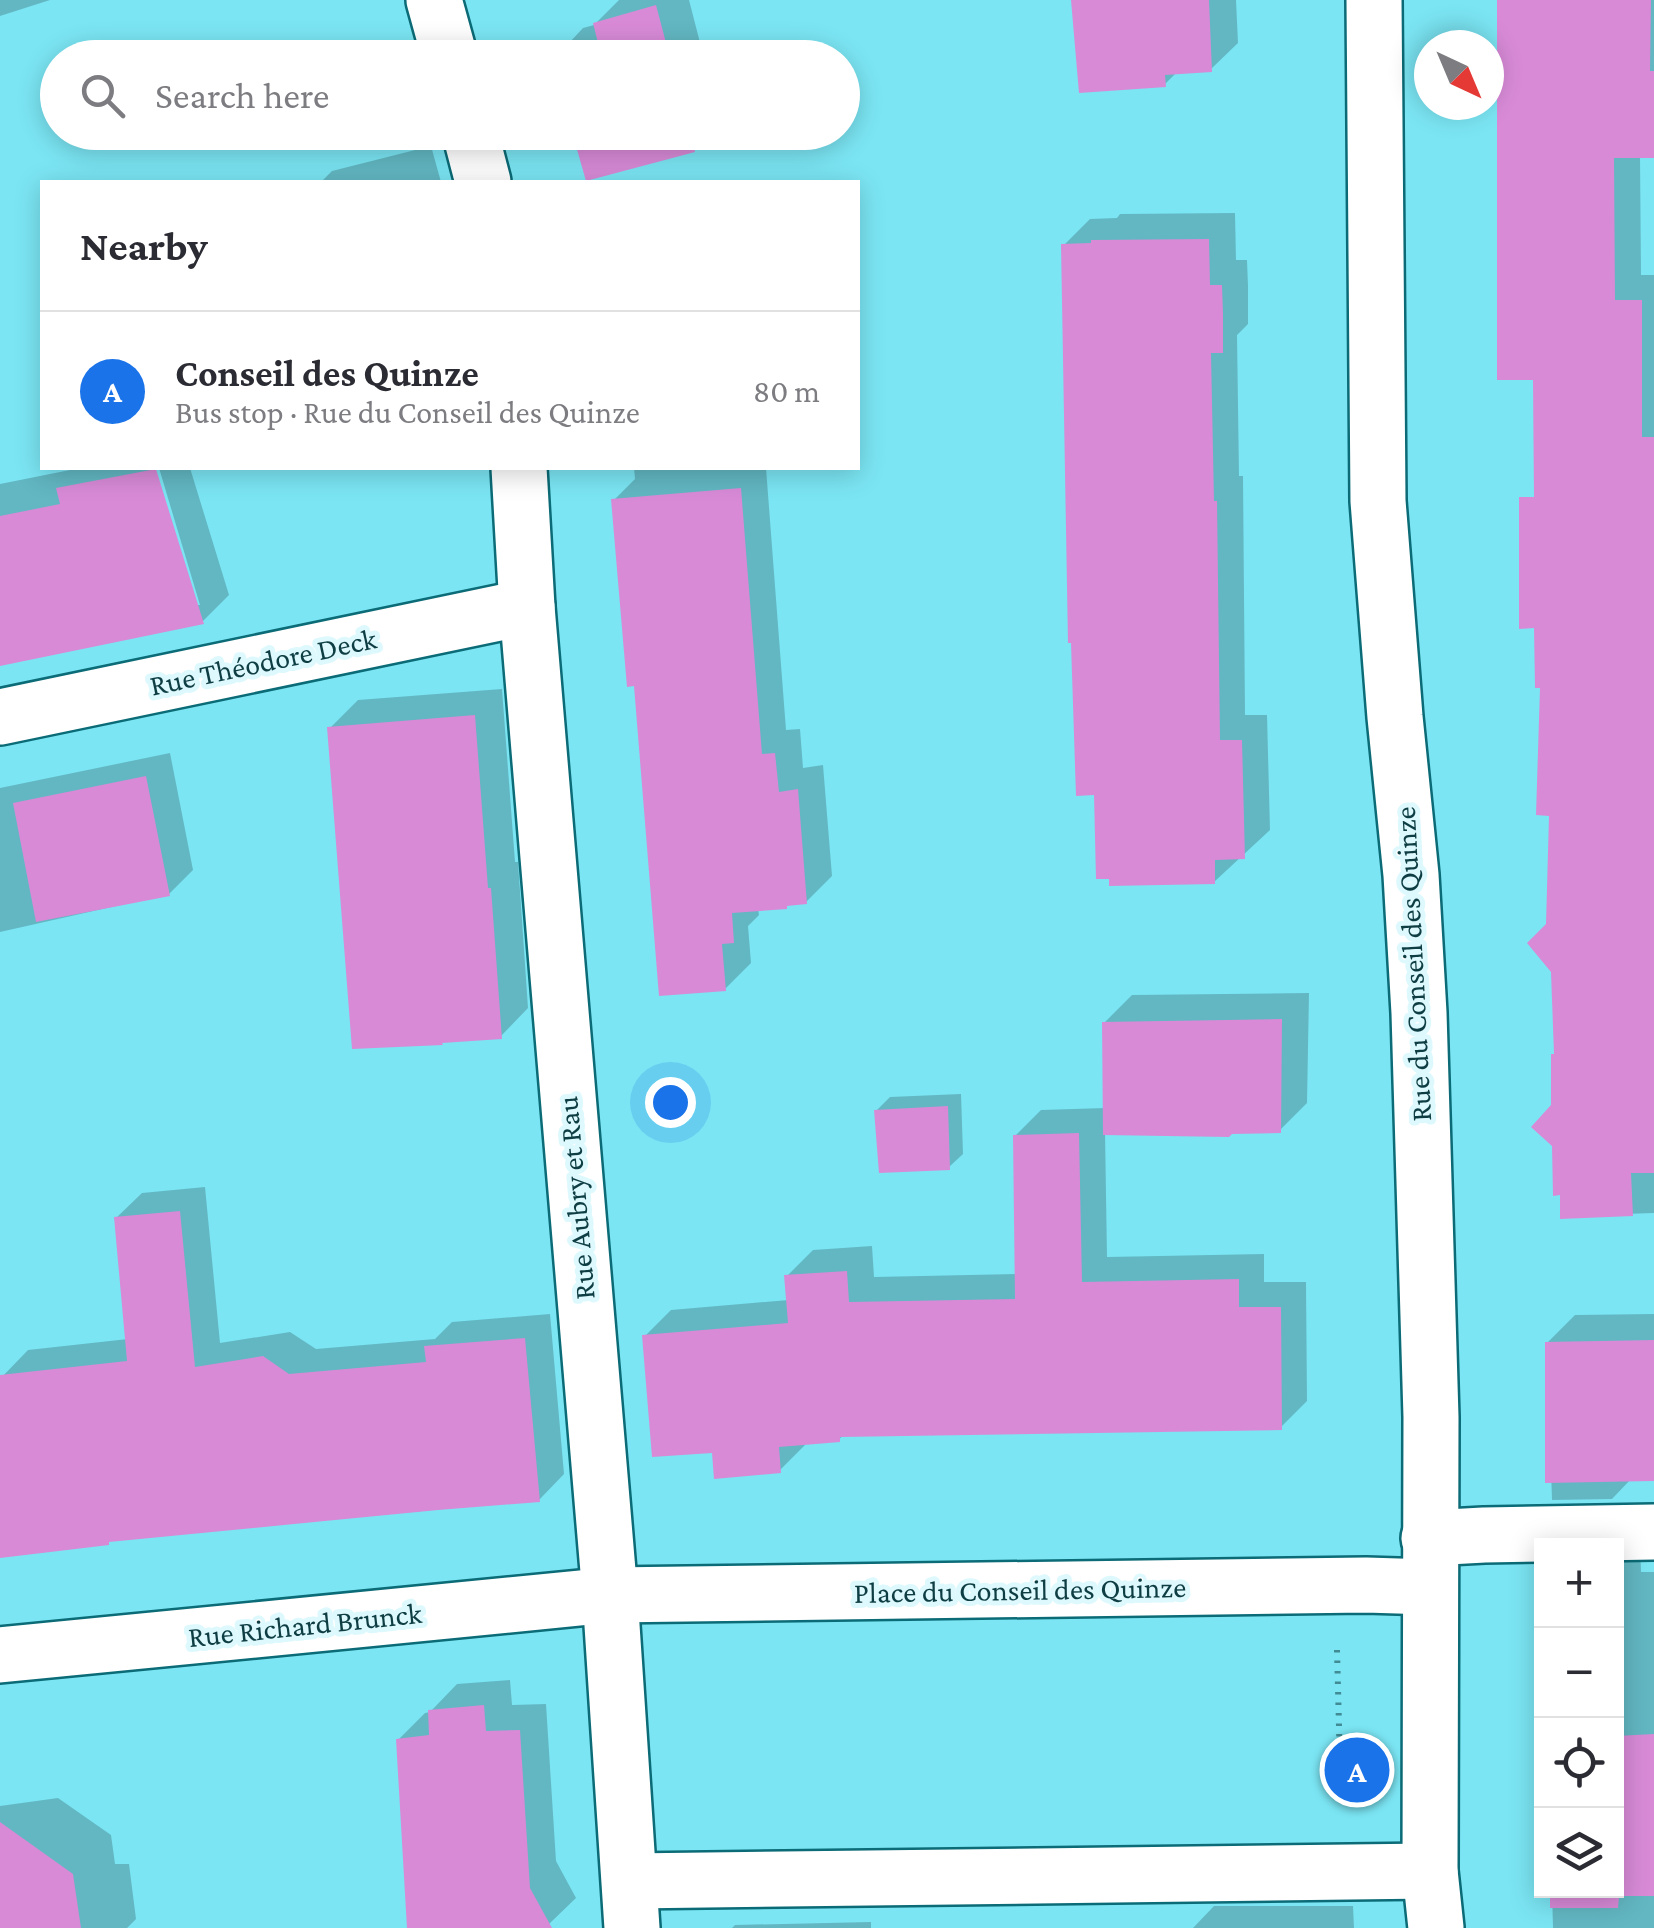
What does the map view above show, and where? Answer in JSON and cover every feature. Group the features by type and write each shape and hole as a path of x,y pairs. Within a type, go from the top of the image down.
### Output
{"street":[{"path":"434,0 445,40"},
{"name":"Rue du Conseil des Quinze","path":"1374,0 1378,501 1411,875 1419,1013 1431,1416 1430,1871 1436,1928"},
{"path":"475,150 482,180"},
{"name":"Rue Aubry et Rau","path":"518,470 610,1595 631,1905"},
{"name":"Rue Théodore Deck","path":"0,717 527,607"},
{"name":"Place du Conseil des Quinze","path":"610,1595 1366,1585 1430,1562 1484,1534 1654,1532"},
{"name":"Rue Richard Brunck","path":"0,1655 610,1595"},
{"path":"631,1905 1430,1871"}],"path":[{"path":"1337,1634 1341,1813"}],"building":[{"path":"1071,0 1209,0 1212,72 1165,75 1166,87 1079,93"},
{"path":"1497,0 1651,0 1654,158 1614,158 1615,300 1642,300 1642,437 1654,437 1654,1173 1631,1173 1633,1216 1560,1219 1560,1195 1553,1196 1552,1146 1531,1127 1551,1105 1554,1054 1551,972 1527,943 1546,924 1549,816 1536,815 1540,688 1535,688 1534,628 1519,629 1519,497 1534,497 1533,380 1497,380 1497,120 1504,120 1504,30 1497,30"},
{"path":"656,5 665,40 597,40 593,23"},
{"path":"577,150 694,150 695,152 586,180"},
{"path":"1209,239 1210,285 1222,285 1223,314 1223,353 1211,353 1220,740 1242,740 1245,859 1215,860 1215,884 1109,886 1109,879 1096,879 1094,795 1076,796 1068,643 1061,244"},
{"path":"156,470 204,624 0,666 0,516 60,504 56,488"},
{"path":"741,488 762,754 775,753 779,792 798,789 807,904 732,913 734,943 722,944 726,991 659,996 634,686 627,687 611,499"},
{"path":"475,715 502,1039 352,1049 327,727"},
{"path":"146,776 170,896 36,922 13,803"},
{"path":"1282,1019 1281,1133 1229,1137 1103,1135 1102,1022"},
{"path":"948,1106 950,1170 879,1173 874,1110"},
{"path":"1079,1133 1082,1282 1239,1279 1239,1307 1281,1307 1282,1430 840,1437 840,1442 779,1447 781,1473 714,1479 712,1453 652,1457 642,1335 788,1323 784,1275 847,1271 849,1302 1015,1299 1013,1135"},
{"path":"180,1211 195,1367 263,1356 289,1374 426,1362 424,1346 525,1338 540,1502 109,1542 0,1558 0,1375 127,1361 114,1217"},
{"path":"1654,1340 1654,1481 1545,1483 1545,1342"},
{"path":"484,1705 486,1731 520,1730 530,1888 552,1928 407,1928 396,1739 429,1735 428,1710"},
{"path":"1654,1734 1654,1896 1624,1896 1624,1736"},
{"path":"0,1822 73,1874 81,1928 0,1928"},
{"path":"1550,1898 1619,1898 1618,1908 1550,1908"}],"place":[{"name":"Conseil des Quinze","path":"1357,1770"}]}
